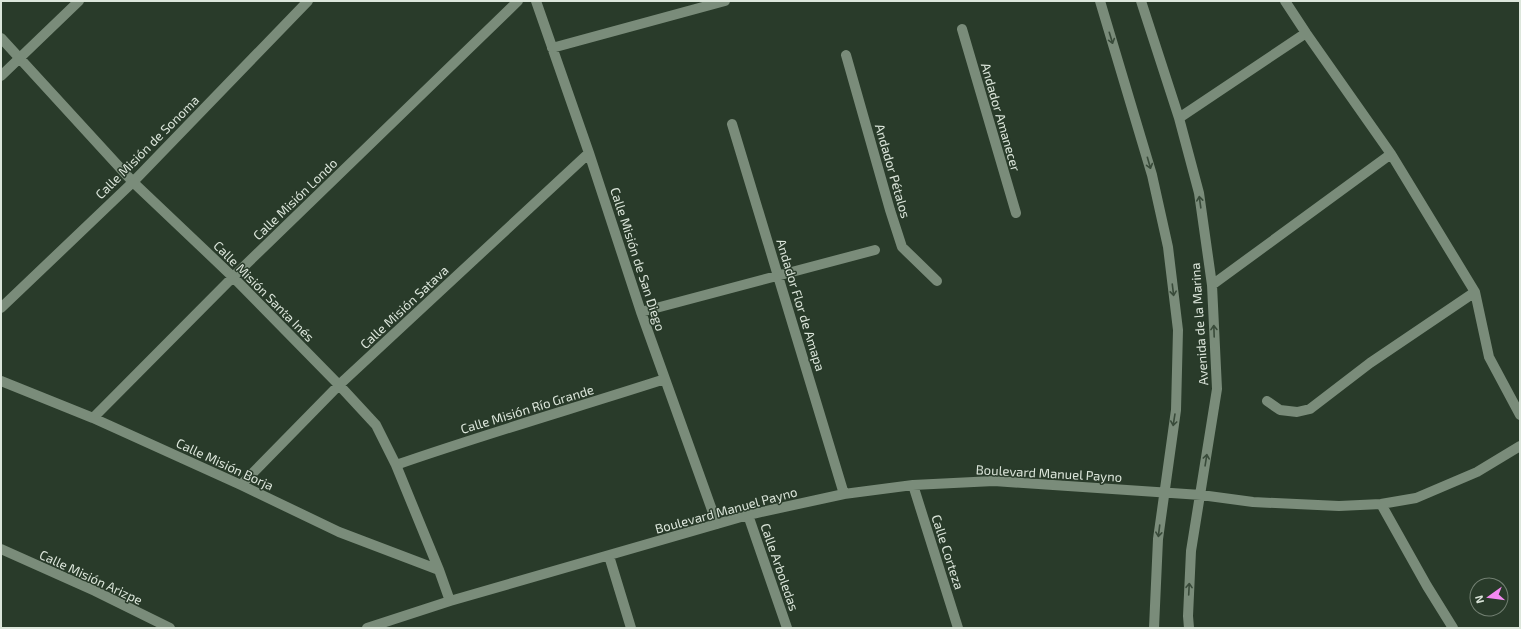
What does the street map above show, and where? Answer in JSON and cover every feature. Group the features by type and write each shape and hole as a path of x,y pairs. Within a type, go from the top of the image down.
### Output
{"street":[{"path":"1,76 79,1"},
{"name":"Calle Misión de Sonoma","path":"1,308 133,182 308,1"},
{"name":"Calle Misión Londo","path":"93,418 232,277 518,1"},
{"name":"Calle Misión de San Diego","path":"536,1 589,153 641,312 717,524"},
{"path":"552,48 694,5 725,1"},
{"name":"Avenida de la Marina","path":"1100,1 1152,175 1168,247 1178,330 1176,410 1163,492 1158,539 1154,628"},
{"name":"Avenida de la Marina","path":"1141,1 1179,118 1199,193 1212,285 1217,389 1191,551 1188,616 1189,628"},
{"path":"1285,1 1391,154 1475,292 1489,358 1520,415"},
{"name":"Andador Amanecer","path":"962,29 1016,213"},
{"path":"1179,118 1306,33"},
{"name":"Calle Misión Santa Inés","path":"1,38 133,182 232,277 339,385 376,425 396,465 439,570 450,601"},
{"name":"Andador Pétalos","path":"846,55 902,247 937,282"},
{"name":"Andador Flor de Amapa","path":"732,124 844,494"},
{"name":"Calle Misión Satava","path":"241,485 339,385 589,153"},
{"path":"1212,285 1391,154"},
{"path":"641,312 875,250"},
{"path":"1267,401 1280,410 1298,412 1310,410 1370,363 1475,292"},
{"name":"Calle Misión Río Grande","path":"396,465 473,438 571,410 665,379"},
{"name":"Calle Misión Borja","path":"1,381 93,418 241,485 339,532 439,570"},
{"name":"Boulevard Manuel Payno","path":"367,628 450,601 748,515 844,494 913,485 994,481 1201,494 1253,502 1339,506 1381,504 1416,498 1477,472 1520,446"},
{"name":"Calle Corteza","path":"913,485 958,628"},
{"path":"1381,504 1427,586 1454,628"},
{"name":"Calle Arboledas","path":"748,515 787,628"},
{"name":"Calle Misión Arizpe","path":"1,549 170,628"},
{"path":"609,556 631,628"}]}
